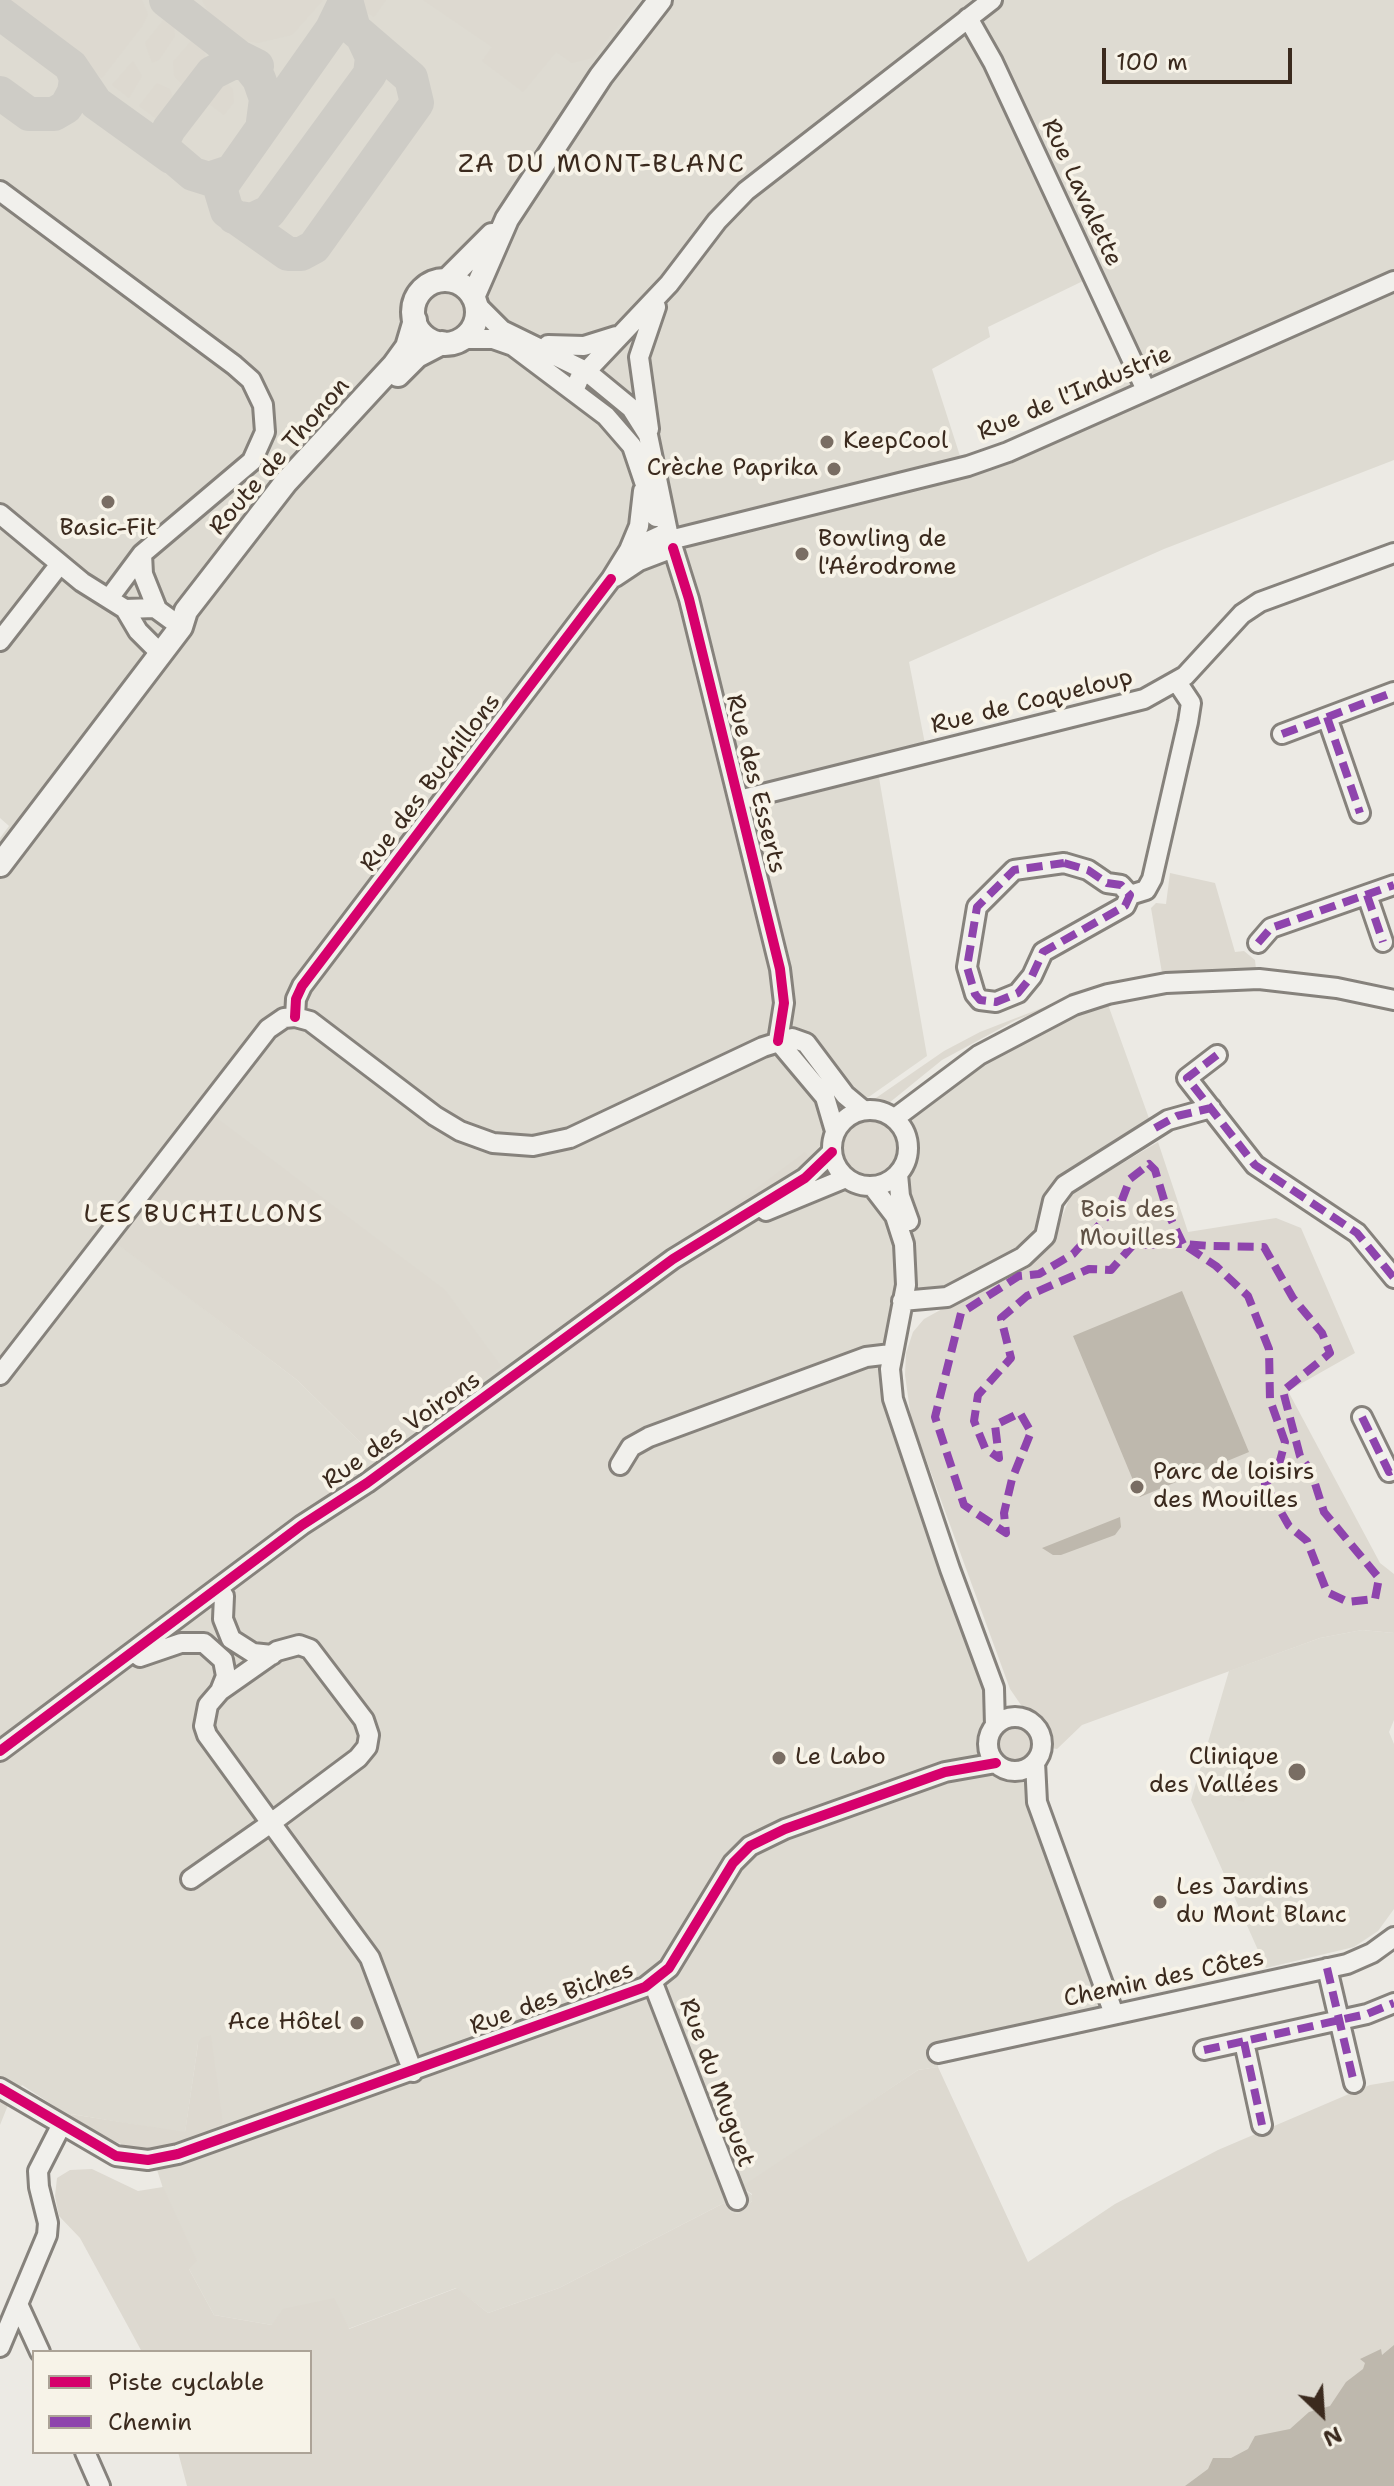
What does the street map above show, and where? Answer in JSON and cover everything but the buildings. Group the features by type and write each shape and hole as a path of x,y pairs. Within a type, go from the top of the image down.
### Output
{"main road":[{"path":"447,280 507,219 601,76 660,0"},
{"path":"475,301 464,286 447,280 431,283 415,303 415,320 425,336 452,341 475,324 475,301 507,219"},
{"name":"Route de Thonon","path":"181,627 186,611 286,482 401,356 415,320"},
{"name":"Route de Thonon","path":"0,865 160,653 181,627 195,618 275,516 404,368 425,351 452,341"}],"street":[{"path":"574,391 586,371 669,284 717,221 746,191 992,0"},
{"name":"Rue Lavalette","path":"968,18 993,62 1146,390"},
{"path":"0,191 234,365 251,380 260,396 265,432 252,461 142,554 110,597"},
{"name":"Rue de l'Industrie","path":"670,540 968,466 1008,452 1394,281"},
{"path":"653,449 640,378 642,342 669,284"},
{"name":"Rue des Esserts","path":"475,301 497,327 586,371 621,399 641,422 653,449 670,540 739,800 783,985 778,1041"},
{"path":"533,344 584,346 606,341 629,328"},
{"name":"Rue des Esserts","path":"452,341 488,338 510,344 599,409 632,446 654,513 670,540"},
{"path":"599,409 621,399 640,378"},
{"name":"Rue des Buchillons","path":"295,1017 296,999 302,986 611,579 629,550 641,517 643,480"},
{"path":"0,514 85,584 125,609 138,631 160,653"},
{"path":"629,550 670,540"},
{"name":"Rue des Buchillons","path":"611,579 670,540"},
{"name":"Rue de Coqueloup","path":"739,800 1116,708 1177,682 1205,658 1242,614 1260,602 1394,553"},
{"path":"142,554 143,574 157,609 181,627"},
{"path":"0,641 60,564"},
{"path":"125,609 157,609"},
{"path":"1130,895 1121,885 1102,881 1082,867 1064,863 1014,870 977,907 967,967 976,996 983,1002 996,1002 1018,993 1032,976 1043,952 1125,906 1130,895 1146,890 1152,879 1191,708 1190,701 1177,682"},
{"path":"1282,734 1394,692"},
{"path":"1327,717 1360,813"},
{"path":"1258,943 1271,928 1394,885"},
{"path":"1367,895 1383,942"},
{"path":"895,1118 964,1065 1074,1005 1108,994 1157,984 1212,979 1298,982 1394,1000"},
{"path":"1033,1028 1129,1001 1208,990 1283,992 1394,1012"},
{"path":"0,1375 268,1029 280,1020 295,1017 318,1027 448,1125 485,1140 520,1146 550,1143 579,1135 778,1041 792,1038 806,1043 845,1095 863,1110"},
{"path":"778,1041 825,1097 835,1131 832,1152 838,1169 846,1178 872,1186 886,1183 898,1174 909,1150 905,1133 895,1118 876,1110 863,1110 846,1117 835,1131"},
{"path":"1217,1055 1187,1078 1260,1170 1357,1233 1394,1278"},
{"path":"904,1293 947,1297 1023,1257 1045,1236 1059,1190 1177,1116 1211,1108"},
{"name":"Rue des Voirons","path":"0,1751 224,1596 367,1483 665,1265 805,1178 832,1152"},
{"path":"898,1174 900,1196 916,1251 891,1354 891,1385 902,1430 994,1688 1019,1717 1033,1723 1041,1736 1041,1752 1035,1762 1021,1770 1002,1766"},
{"name":"Rue des Voirons","path":"723,1229 846,1178"},
{"path":"872,1186 887,1202 899,1225 904,1293"},
{"path":"620,1465 631,1447 649,1437 866,1357 891,1354"},
{"path":"1362,1417 1389,1472 1394,1470"},
{"name":"Rue des Voirons","path":"0,1751 302,1525 367,1483"},
{"path":"224,1596 223,1619 231,1639 253,1653 272,1655"},
{"path":"140,1657 181,1643 204,1643 217,1652 225,1666 220,1691"},
{"path":"191,1879 271,1823 358,1758 367,1747 369,1735 364,1720 314,1651 299,1645 272,1655 220,1691 206,1709 205,1731 271,1823 370,1958 413,2072"},
{"path":"994,1688 990,1752 1037,1802"},
{"path":"992,1733 1008,1718 1019,1717"},
{"name":"Rue des Biches","path":"945,1772 992,1733"},
{"path":"1035,1762 1037,1802 1114,2014"},
{"name":"Rue des Biches","path":"0,2088 110,2154 154,2160 413,2072 653,1983 677,1957 744,1850 785,1829 945,1772 1002,1766"},
{"name":"Chemin des Côtes","path":"938,2053 1327,1968 1365,1957 1394,1937"},
{"path":"1327,1968 1354,2083"},
{"name":"Rue du Muguet","path":"653,1983 737,2200"},
{"path":"1204,2050 1340,2021 1394,2003"},
{"path":"1244,2042 1262,2125"},
{"path":"0,2347 48,2230 38,2171 61,2126"},
{"path":"18,2304 39,2350"},
{"path":"86,2454 100,2486"}],"shaded area":[{"path":"0,0 1394,0 1394,460 1164,549 909,662 927,754 877,766 927,1056 863,1101 900,1113 955,1072 1106,999 1150,1121 1065,1185 1045,1236 947,1297 902,1301 890,1369 950,1569 1114,2014 939,2053 938,2067 918,2070 742,2188 752,2195 752,2201 738,2214 731,2212 724,2203 559,2288 488,2313 456,2288 348,2329 272,2325 214,2315 189,2269 150,2148 223,2124 198,2044 185,2133 71,2114 71,2117 22,2085 8,2105 0,2125 0,838 9,826 0,818","holes":["1083,281 1124,370 1116,388 1108,396 998,445 960,456 932,369 990,337 988,327","214,1117 393,1447 383,1435 366,1448 297,1380 116,1242"]},
{"path":"1182,1291 1249,1452 1140,1497 1073,1336"},
{"path":"1120,1517 1121,1527 1115,1535 1061,1555 1053,1555 1042,1548"},
{"name":"Clinique des Vallées","path":"1362,1630 1394,1633 1394,1720 1389,1732 1394,1744 1394,1909 1378,1931 1354,1947 1266,1968 1191,1800 1229,1671 1320,1638"},
{"path":"1394,2345 1394,2486 1185,2486 1208,2469 1213,2458 1231,2458 1248,2449 1255,2436 1290,2429 1309,2412 1330,2406 1346,2382 1363,2369 1365,2363 1360,2359 1381,2349 1382,2355"}],"green space":[{"path":"0,0 142,0 148,14 102,78"},
{"path":"202,0 323,0 292,35 258,43 246,41 210,15"},
{"path":"361,0 386,0 374,17 360,9"},
{"path":"423,0 639,0 592,58 572,63 556,52 523,92 482,61 492,47"},
{"path":"165,18 174,25 175,36 159,60 152,63 145,43"},
{"path":"193,39 203,46 206,58 204,66 185,87 174,76 173,62"},
{"path":"133,61 142,76 129,98 112,85"},
{"path":"224,80 233,89 234,102 224,115 204,100"},
{"path":"157,83 170,89 174,101 162,123 139,106"},
{"path":"453,288 467,298 470,315 459,332 443,336 428,328 421,310 432,303 436,289"},
{"path":"1170,873 1215,883 1235,952 1244,951 1255,960 1256,969 1162,973 1151,908 1156,903 1166,904"},
{"path":"1163,977 1064,1003 1016,1020 942,1060 889,1103 873,1100 944,1051 980,1032 1083,992"},
{"path":"214,1116 445,1290 501,1366 393,1447 383,1435 366,1448 297,1380 116,1243"},
{"path":"870,1118 891,1126 899,1147 891,1168 870,1176 849,1168 841,1147 849,1126"},
{"name":"Parc de loisirs des Mouilles","path":"1158,1142 1188,1232 1276,1218 1301,1228 1355,1353 1288,1391 1380,1563 1394,1574 1394,1633 1362,1630 1320,1638 1082,1725 1057,1749 1051,1748 1048,1725 1034,1711 1021,1705 1010,1689 911,1418 905,1375 906,1353 913,1332 924,1319 1044,1253 1054,1238 1071,1194"},
{"path":"805,1152 813,1164 795,1178 705,1227"},
{"path":"1016,1727 1029,1732 1034,1745 1029,1758 1016,1763 1003,1758 998,1745 1003,1732"},
{"path":"1207,1767 1251,1781 1244,1802 1200,1789"},
{"path":"211,2035 223,2124 161,2148 132,2148 108,2139 71,2117 70,2114 185,2132 198,2044 201,2038"},
{"path":"938,2067 1028,2262 1115,2204 1218,2150 1370,2085 1394,2081 1394,2486 187,2486 179,2454 312,2454 312,2350 141,2350 80,2238 59,2216 55,2196 57,2178 70,2170 92,2169 138,2191 163,2187 197,2261 189,2269 214,2315 272,2325 283,2309 334,2298 349,2329 457,2288 488,2313 559,2288 724,2203 731,2212 738,2214 752,2201 752,2194 741,2187 918,2070"}],"taxiway":[{"path":"166,0 239,57 257,66"},
{"path":"346,0 354,29 411,78 417,103 314,247 301,254 288,254 227,211 220,188 332,29 346,0"},
{"path":"0,13 71,66 96,103 171,157"},
{"path":"234,217 252,220 269,212 370,74 372,57 364,40"},
{"path":"227,173 209,179 193,174 166,151 164,139 169,129 212,73 234,62 248,65 259,79 266,99 263,122"},
{"path":"0,93 29,114 54,114 66,107 74,92 76,79 71,66"}],"marked path":[{"path":"1282,734 1394,692"},
{"path":"1327,717 1360,813"},
{"path":"1064,863 1088,870 1107,883 1121,885 1130,895 1125,906 1043,952 1032,976 1018,993 996,1002 980,1000 975,994 967,967 977,907 1014,870 1064,863"},
{"path":"1258,943 1271,928 1394,885"},
{"path":"1367,895 1383,942"},
{"path":"1217,1055 1187,1078 1255,1165 1357,1233 1394,1278"},
{"path":"1155,1128 1177,1116 1211,1108"},
{"path":"1183,1244 1168,1213 1155,1170 1149,1164 1130,1179 1122,1200 1073,1254 1039,1274 1019,1276 961,1313 935,1417 964,1505 1006,1533 1004,1513 1012,1479 1031,1432 1020,1413 995,1425 999,1458 985,1448 974,1421 978,1395 1011,1358 1001,1318 1027,1296 1089,1269 1111,1270 1133,1245 1183,1244 1264,1247 1293,1298 1322,1333 1330,1353 1283,1391 1300,1456 1311,1471 1324,1512 1379,1578 1375,1599 1348,1602 1327,1592 1307,1541 1289,1526 1265,1484 1277,1472 1285,1442 1270,1400 1269,1349 1248,1296 1216,1266 1183,1244"},
{"path":"1362,1417 1389,1472 1394,1470"},
{"path":"1327,1968 1354,2083"},
{"path":"1204,2050 1367,2014 1394,2003"},
{"path":"1244,2042 1262,2125"}],"cycle path":[{"path":"673,548 689,599 780,969 784,1003 778,1041"},
{"path":"295,1017 296,999 302,986 611,579"},
{"path":"0,1751 302,1525 367,1483 673,1259 805,1178 832,1152"},
{"path":"0,2088 116,2156 148,2160 178,2154 645,1987 669,1968 733,1863 750,1846 785,1829 945,1772 996,1763"}],"place":[{"name":"KeepCool","path":"827,442"},
{"name":"Crèche Paprika","path":"834,469"},
{"name":"Basic-Fit","path":"108,502"},
{"name":"Bowling de l'Aérodrome","path":"802,554"},
{"name":"Parc de loisirs des Mouilles","path":"1137,1487"},
{"name":"Le Labo","path":"779,1758"},
{"name":"Clinique des Vallées","path":"1297,1772"},
{"name":"Les Jardins du Mont Blanc","path":"1160,1902"},
{"name":"Ace Hôtel","path":"357,2023"}],"district":[{"name":"ZA DU MONT-BLANC","path":"602,165"},
{"name":"LES BUCHILLONS","path":"204,1215"}],"park label":[{"name":"Bois des Mouilles","path":"1128,1225"}]}
